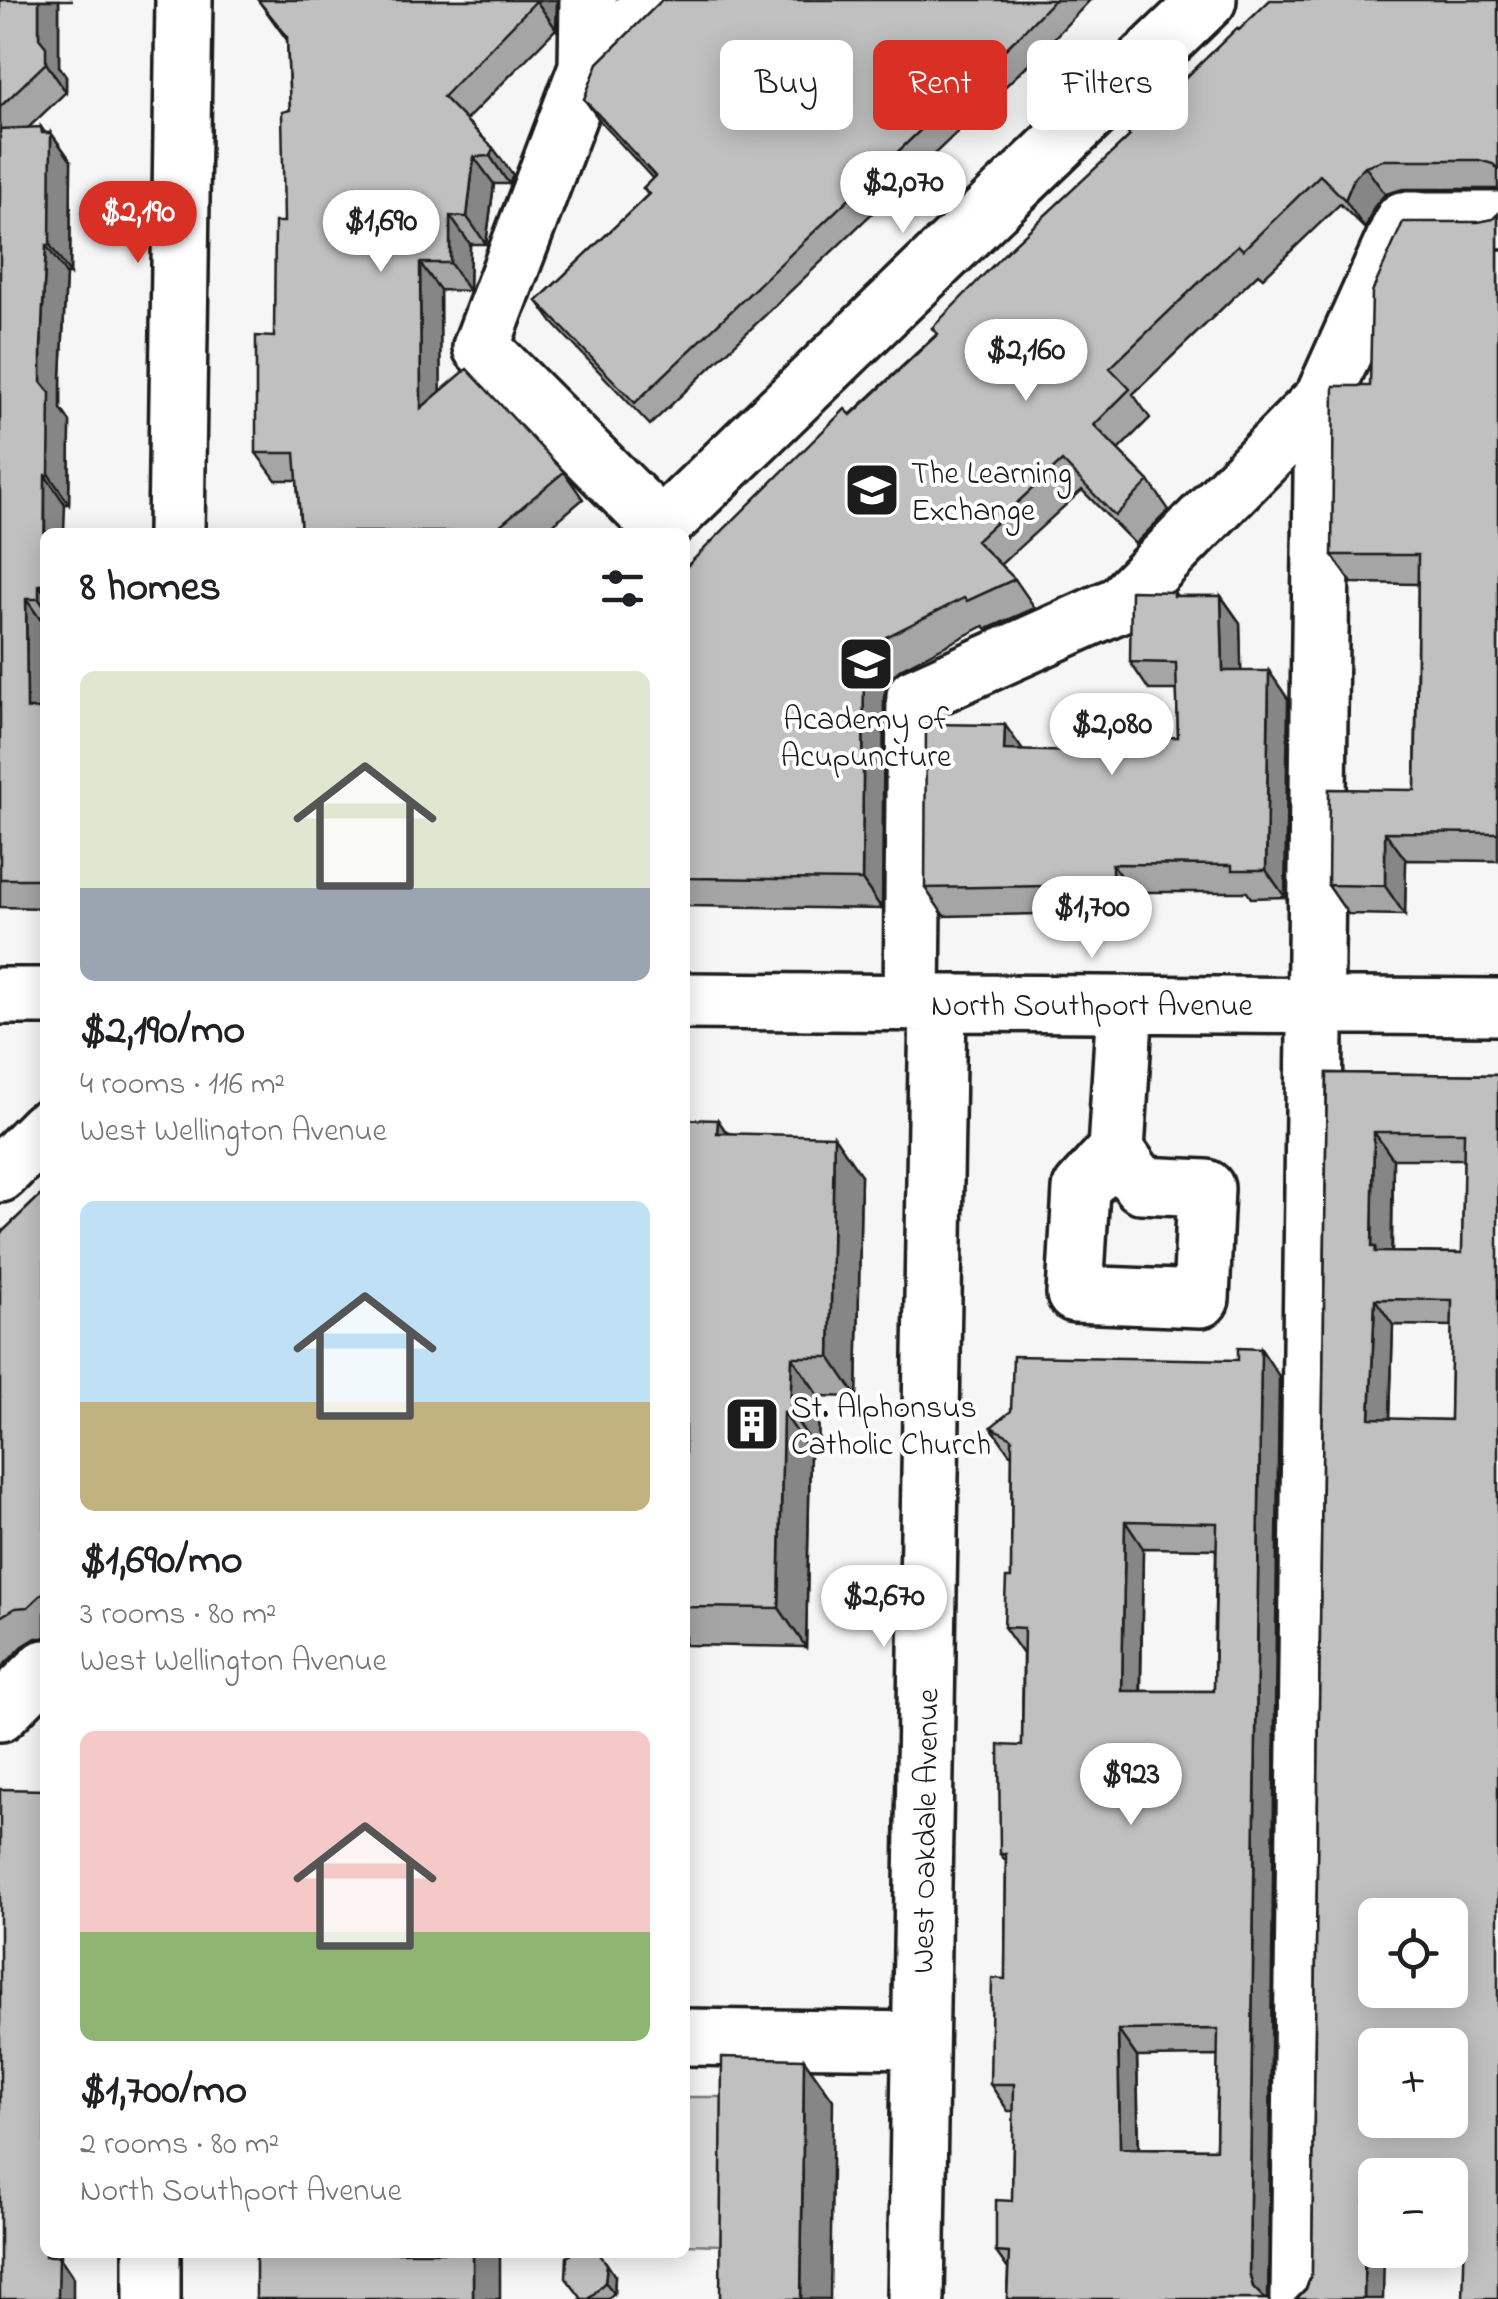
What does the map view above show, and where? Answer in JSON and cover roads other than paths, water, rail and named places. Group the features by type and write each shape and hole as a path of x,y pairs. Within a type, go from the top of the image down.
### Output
{"street":[{"path":"176,528 184,0"},
{"path":"588,0 588,67 480,347 657,528"},
{"path":"588,67 656,0"},
{"path":"661,528 1208,0"},
{"path":"1299,2299 1323,398 1402,220 1498,220"},
{"name":"West Oakdale Avenue","path":"916,2299 925,1003 916,696 1120,604 1323,398"},
{"path":"0,996 40,996"},
{"name":"North Southport Avenue","path":"690,1001 1498,1007"},
{"path":"1116,1150 1125,1004"},
{"path":"0,1174 40,1134"},
{"path":"0,1713 40,1673"},
{"path":"690,2037 920,2040"},
{"path":"152,2258 152,2299"}],"place":[{"name":"The Learning Exchange","path":"872,490"},
{"name":"Academy of Acupuncture","path":"866,664"},
{"name":"St. Alphonsus Catholic Church","path":"752,1424"}]}
